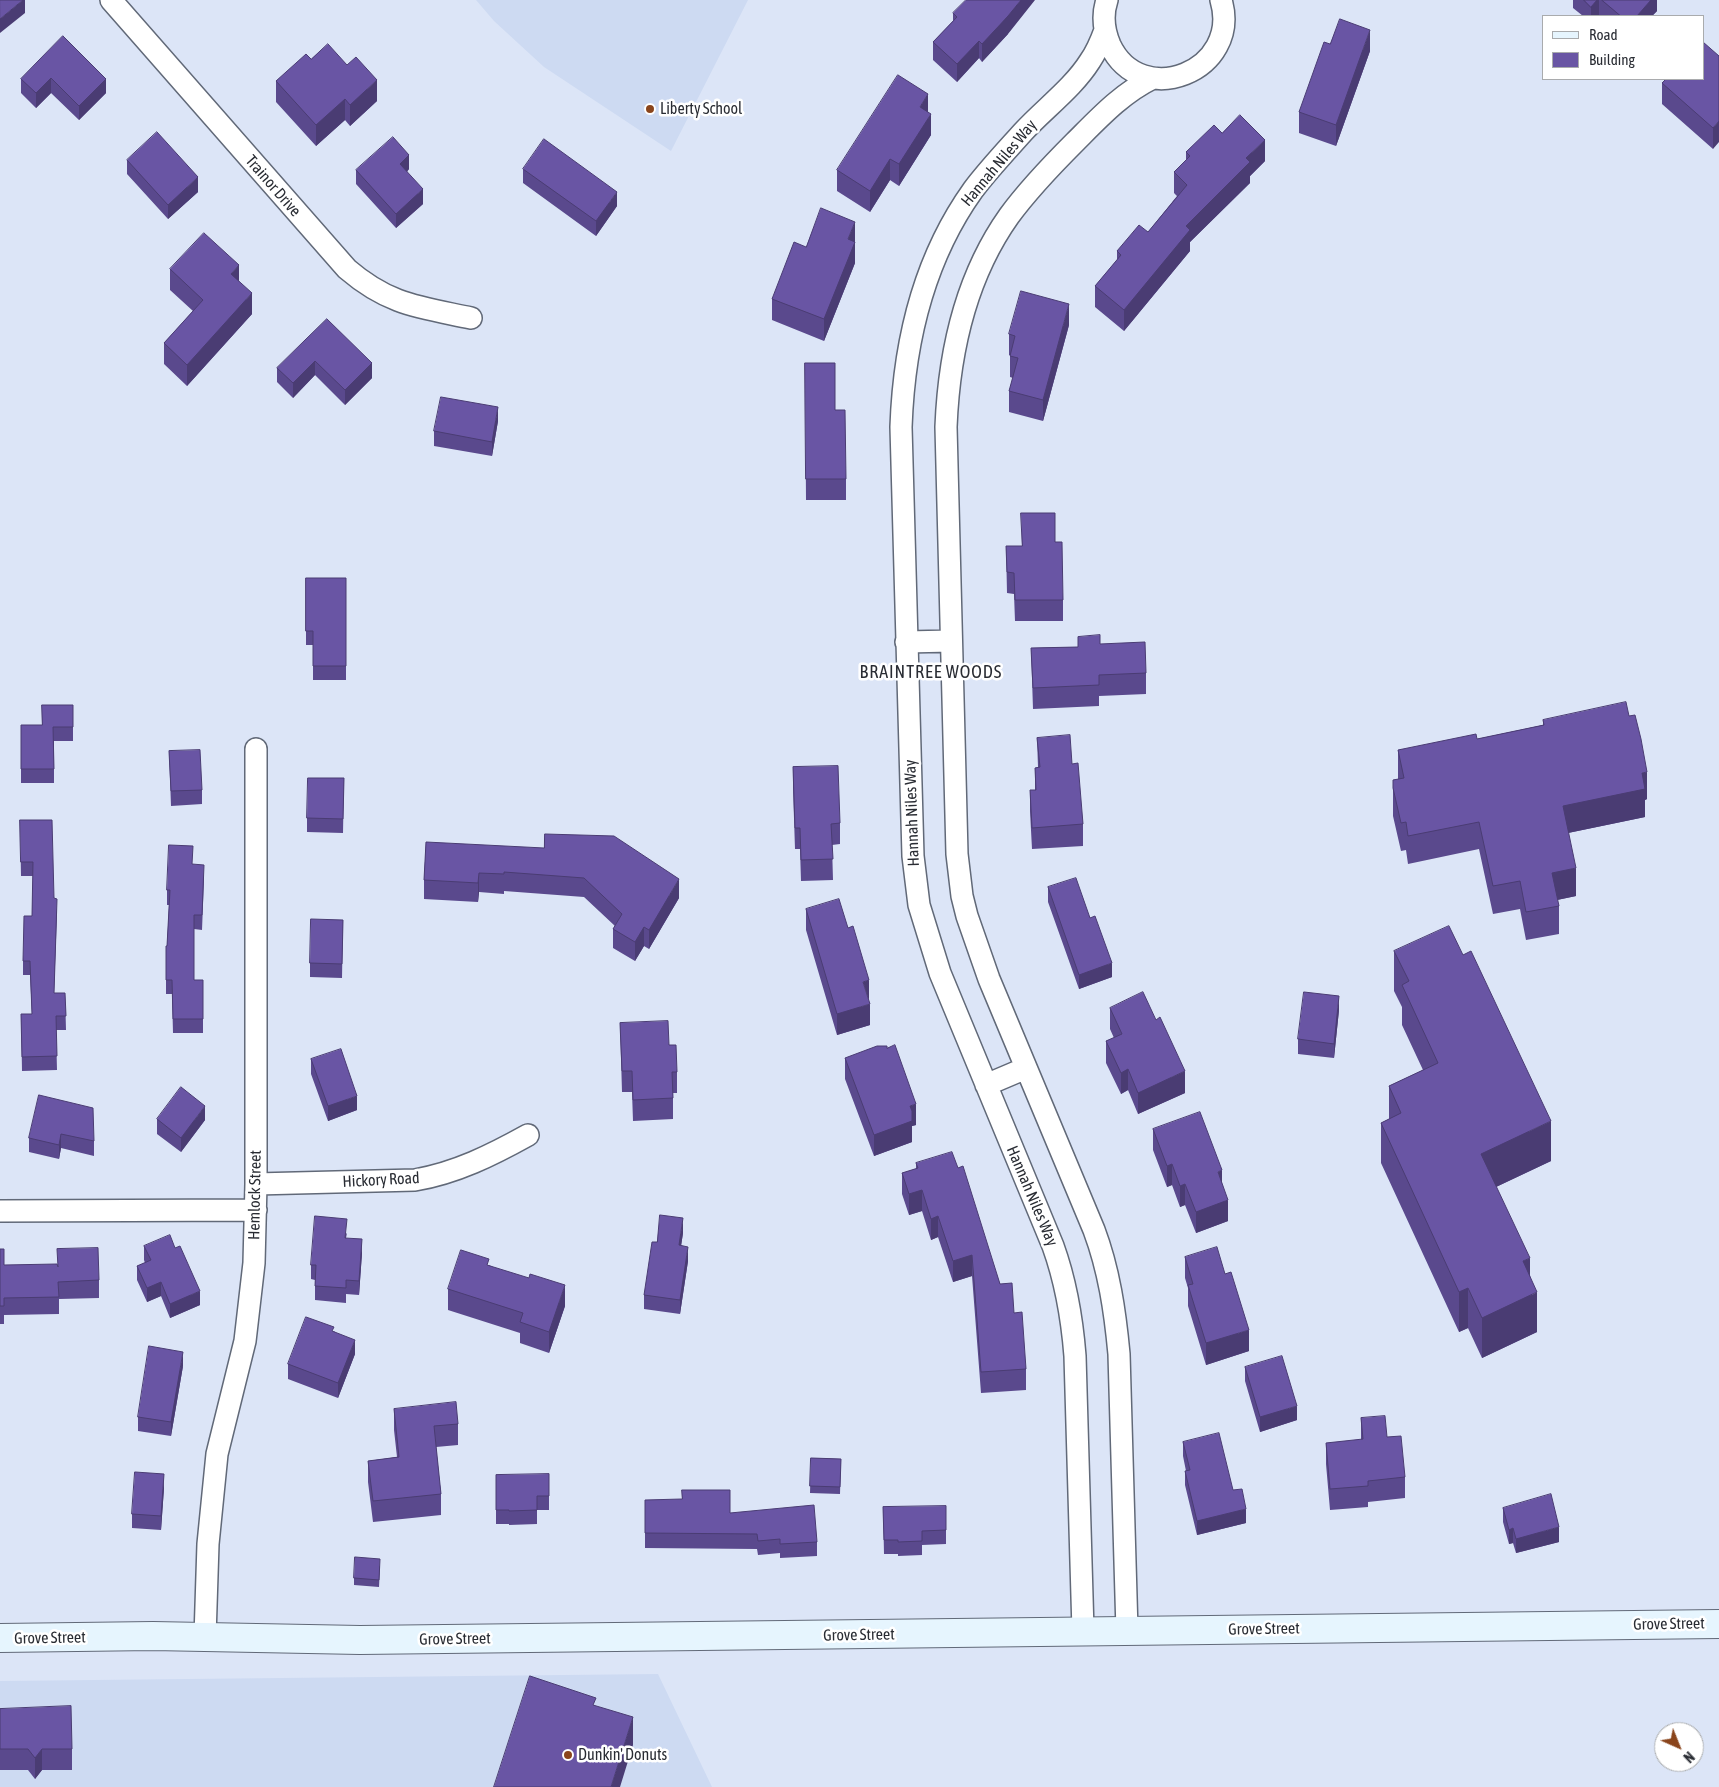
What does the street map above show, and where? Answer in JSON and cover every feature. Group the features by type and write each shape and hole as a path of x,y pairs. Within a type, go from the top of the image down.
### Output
{"main road":[{"name":"Grove Street","path":"0,1638 206,1637 344,1640 1719,1624"}],"street":[{"name":"Trainor Drive","path":"111,0 347,269 362,281 396,301 471,318"},
{"name":"Hannah Niles Way","path":"1107,0 1104,12 1105,30 1113,50 1125,65 1133,70 1153,78 1165,79 1186,75 1212,56 1222,36 1224,26 1221,0"},
{"name":"Hannah Niles Way","path":"1083,1632 1075,1356 1068,1299 1053,1246 942,981 919,905 913,856 901,427 907,355 924,286 942,243 974,189 1027,127 1080,74 1098,47 1105,30"},
{"name":"Hannah Niles Way","path":"1127,1631 1119,1354 1111,1292 1105,1264 1096,1236 981,958 962,896 957,854 946,427 948,385 960,320 973,280 999,232 1010,215 1043,176 1112,104 1138,85 1153,78"},
{"path":"906,642 951,641"},
{"name":"Hemlock Street","path":"206,1637 208,1544 216,1463 222,1428 245,1341 252,1285 256,1210 256,749"},
{"path":"986,1085 1026,1068"},
{"name":"Hickory Road","path":"256,1184 415,1180 433,1177 472,1163 528,1135"},
{"path":"0,1211 256,1210"}],"shaded area":[{"name":"Liberty School","path":"476,0 748,0 671,151 544,67 494,21"},
{"path":"658,1674 712,1787 0,1787 0,1681"}],"building":[{"path":"0,0 23,0 0,19"},
{"path":"966,0 1021,0 982,44 979,41 957,64 933,42 957,17 953,13"},
{"path":"1584,0 1597,0 1591,7"},
{"path":"1602,0 1651,0 1638,15 1620,15"},
{"path":"1340,19 1370,30 1336,125 1299,112 1324,42 1330,44"},
{"path":"63,36 106,79 79,106 51,78 36,93 21,79"},
{"path":"1704,43 1719,56 1719,121 1713,128 1662,83 1665,80 1704,80"},
{"path":"328,44 347,65 356,57 377,80 350,105 345,99 316,125 276,81 306,54 311,59"},
{"path":"898,75 928,94 920,107 931,114 899,164 890,159 870,191 837,170"},
{"path":"1240,115 1265,140 1246,158 1250,162 1186,226 1190,230 1124,310 1095,286 1121,255 1117,251 1139,225 1148,232 1187,185 1174,172 1190,156 1186,152 1214,125 1222,133"},
{"path":"157,132 198,177 168,205 127,160"},
{"path":"393,137 409,155 400,164 423,189 396,214 356,170"},
{"path":"544,139 617,192 596,221 523,169"},
{"path":"821,208 855,222 848,239 855,242 824,319 772,299 794,242 806,247"},
{"path":"204,233 239,265 231,274 252,293 187,365 164,343 203,300 170,269"},
{"path":"1021,291 1069,304 1043,400 1009,391 1018,358 1010,356 1015,336 1009,334"},
{"path":"327,319 372,363 345,390 315,361 293,383 277,368"},
{"path":"805,363 835,363 835,410 845,410 846,479 806,479"},
{"path":"441,397 498,407 492,442 434,431"},
{"path":"1021,513 1055,513 1055,542 1062,542 1063,600 1015,600 1014,573 1007,572 1006,546 1022,546"},
{"path":"306,578 346,578 346,666 313,666 313,631 306,631"},
{"path":"1100,635 1100,644 1145,642 1146,673 1099,675 1099,685 1033,688 1031,648 1078,647 1078,637"},
{"path":"1626,702 1629,716 1635,715 1641,739 1647,772 1642,773 1645,789 1563,806 1576,868 1552,873 1559,906 1526,912 1520,881 1493,886 1479,822 1408,836 1406,822 1401,823 1393,788 1393,780 1404,778 1398,750 1476,734 1477,739 1544,725 1543,720"},
{"path":"42,705 73,705 73,727 53,727 54,769 21,769 21,725 42,725"},
{"path":"1070,735 1072,764 1078,763 1083,824 1032,828 1030,790 1036,790 1035,768 1040,767 1037,738"},
{"path":"200,750 202,790 171,791 169,751"},
{"path":"838,766 840,823 831,824 833,859 801,860 800,828 795,828 793,767"},
{"path":"308,778 344,778 343,819 307,818"},
{"path":"20,820 52,820 54,898 57,899 54,993 65,993 66,1016 56,1016 57,1056 22,1057 21,1014 32,1014 30,961 23,961 24,916 32,916 33,862 21,862"},
{"path":"545,834 614,836 679,879 649,930 644,927 635,942 613,929 622,914 584,878 504,872 504,874 479,873 478,883 424,880 426,842 544,848"},
{"path":"169,845 193,846 192,864 204,865 202,915 194,915 194,980 203,980 203,1019 173,1019 172,980 166,980 166,946 170,890 167,890"},
{"path":"1076,878 1090,918 1095,916 1112,963 1079,975 1048,887"},
{"path":"839,899 848,928 853,926 869,980 863,982 870,1004 837,1014 806,909"},
{"path":"311,919 343,920 342,964 310,963"},
{"path":"1449,926 1463,955 1471,951 1551,1121 1481,1154 1530,1258 1523,1261 1537,1292 1482,1318 1468,1288 1459,1292 1381,1123 1401,1113 1389,1086 1438,1063 1402,985 1409,981 1394,951"},
{"path":"1143,992 1156,1020 1160,1017 1185,1071 1138,1093 1128,1069 1121,1073 1106,1041 1122,1034 1110,1008"},
{"path":"1304,992 1339,996 1334,1044 1298,1039"},
{"path":"668,1021 669,1045 676,1045 677,1072 672,1072 673,1098 633,1100 632,1071 622,1071 620,1023"},
{"path":"895,1045 916,1104 910,1106 912,1121 874,1135 845,1058 877,1046 887,1046 887,1048"},
{"path":"341,1049 357,1096 328,1106 311,1059"},
{"path":"181,1087 205,1106 181,1138 157,1119"},
{"path":"39,1095 93,1108 94,1141 61,1134 59,1145 29,1138"},
{"path":"1200,1112 1222,1170 1218,1172 1228,1200 1196,1212 1185,1184 1180,1186 1172,1164 1167,1166 1153,1129"},
{"path":"952,1152 958,1168 963,1166 1000,1284 1012,1283 1014,1313 1022,1312 1026,1369 981,1372 972,1255 953,1261 938,1216 931,1219 922,1190 909,1194 902,1173 918,1168 916,1163"},
{"path":"660,1215 683,1218 679,1245 688,1247 680,1300 644,1295 652,1242 657,1242"},
{"path":"315,1216 347,1219 345,1238 362,1239 359,1281 346,1280 346,1288 315,1286 316,1265 311,1265"},
{"path":"170,1235 175,1248 180,1246 200,1291 170,1304 161,1282 147,1288 137,1266 151,1260 144,1246"},
{"path":"1217,1247 1225,1274 1231,1272 1249,1330 1206,1343 1188,1285 1193,1284 1185,1257"},
{"path":"98,1248 99,1280 58,1282 59,1297 4,1298 4,1306 0,1306 0,1249 4,1249 4,1265 57,1264 58,1267 57,1249"},
{"path":"461,1250 489,1259 487,1265 529,1278 530,1274 565,1285 549,1332 520,1322 523,1313 448,1289"},
{"path":"306,1317 334,1327 332,1331 355,1340 338,1383 288,1364"},
{"path":"149,1346 183,1352 171,1422 138,1417"},
{"path":"1282,1356 1297,1406 1260,1417 1245,1367"},
{"path":"456,1402 458,1424 434,1426 441,1494 373,1501 368,1461 399,1457 394,1409"},
{"path":"1385,1416 1387,1437 1401,1436 1405,1477 1368,1481 1368,1486 1330,1489 1326,1443 1363,1439 1361,1418"},
{"path":"1219,1433 1233,1490 1242,1489 1246,1509 1197,1521 1185,1471 1190,1470 1183,1442"},
{"path":"811,1458 841,1459 840,1487 810,1486"},
{"path":"135,1472 164,1474 161,1516 132,1514"},
{"path":"549,1474 549,1496 537,1496 537,1510 496,1510 496,1475"},
{"path":"682,1490 730,1490 730,1513 814,1505 817,1542 780,1544 780,1539 758,1541 757,1534 645,1533 645,1500 682,1499"},
{"path":"1551,1494 1559,1527 1516,1539 1513,1528 1509,1530 1503,1508"},
{"path":"946,1506 946,1530 922,1531 922,1541 898,1542 898,1540 884,1540 883,1507"},
{"path":"355,1557 380,1559 379,1580 354,1578"},
{"path":"530,1676 596,1698 593,1705 633,1717 611,1787 494,1787"},
{"path":"71,1706 72,1749 42,1749 35,1758 28,1749 0,1749 0,1709"}],"place":[{"name":"Liberty School","path":"650,109"},
{"name":"Dunkin' Donuts","path":"568,1755"}],"district":[{"name":"BRAINTREE WOODS","path":"931,672"}]}
